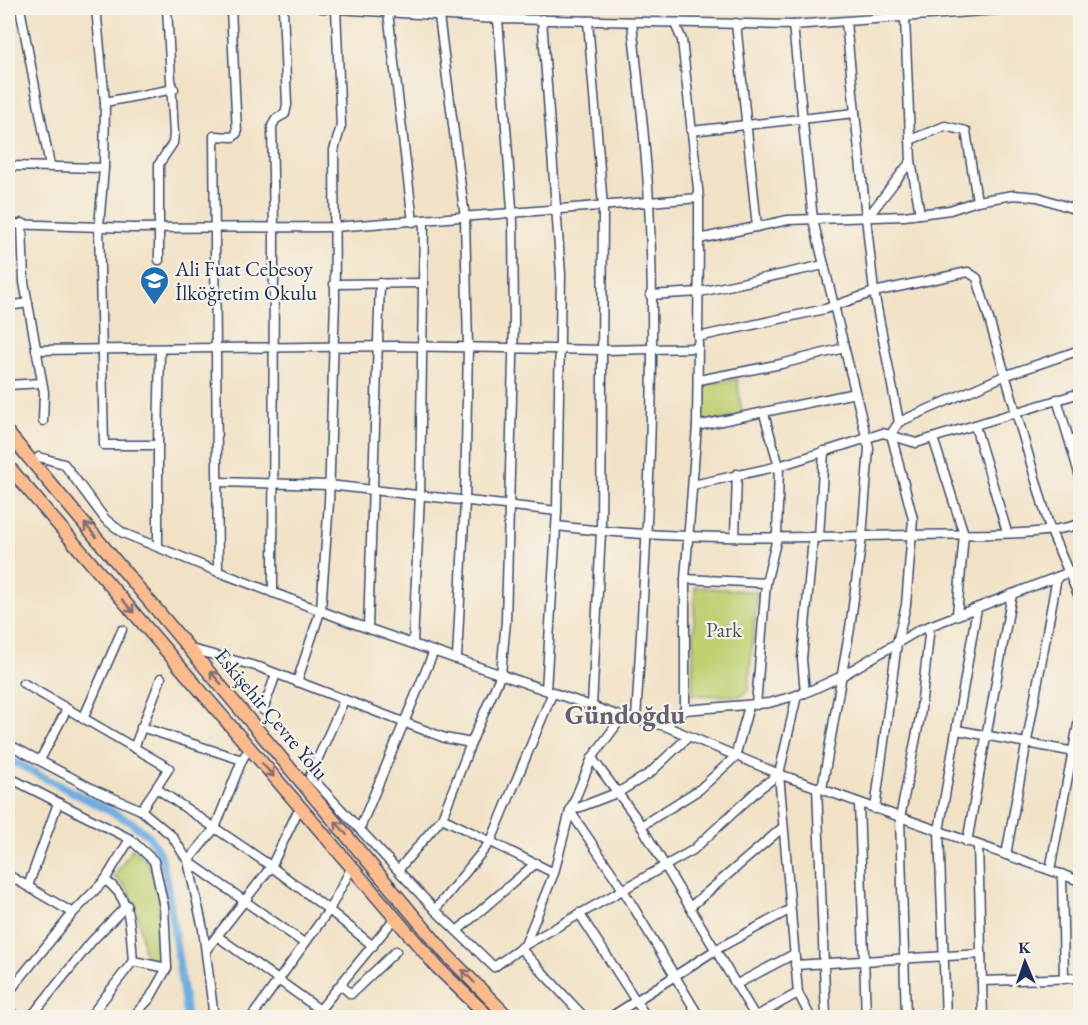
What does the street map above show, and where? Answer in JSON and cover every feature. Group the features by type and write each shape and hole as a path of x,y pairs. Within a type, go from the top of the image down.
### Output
{"highway":[{"name":"Eskişehir Çevre Yolu","path":"8,433 446,954 509,1017"},
{"name":"Eskişehir Çevre Yolu","path":"8,466 351,869 438,968 490,1017"}],"street":[{"path":"20,8 50,166"},
{"path":"96,8 105,102 104,168 99,226 104,445 158,445"},
{"path":"159,260 159,164 173,143 174,89 167,8"},
{"path":"218,572 214,136 233,137 237,133 231,8"},
{"path":"273,593 272,126 276,119 285,114 287,105 283,8"},
{"path":"321,8 498,19 794,25 1023,8"},
{"path":"297,682 321,609 329,484 334,284 334,150 341,126 336,9"},
{"path":"388,12 413,222"},
{"path":"439,16 465,219 468,347 465,501 457,658"},
{"path":"905,18 911,162 920,214"},
{"path":"399,869 442,818 501,674 506,621 513,348 512,214 498,19"},
{"path":"435,910 491,841 549,691 550,583 557,526 561,274 542,19"},
{"path":"588,21 603,207 602,532 592,706"},
{"path":"632,22 649,202 651,349 647,534 636,720"},
{"path":"846,22 874,292 899,422"},
{"path":"736,23 757,226"},
{"path":"675,24 682,40 699,198 699,380 690,537 685,579 685,710"},
{"path":"794,25 813,220 868,448 862,537 850,628 820,788 826,1017"},
{"path":"105,102 174,89"},
{"path":"691,131 855,113"},
{"path":"910,140 945,126 966,131 977,201"},
{"path":"867,219 911,162"},
{"path":"8,166 104,168"},
{"path":"699,239 788,220 867,219 920,214 950,210 977,201 1014,195 1038,197 1080,211"},
{"path":"8,224 334,227 465,219 699,198"},
{"path":"413,643 420,495 424,221"},
{"path":"22,223 24,282 42,383 43,421"},
{"path":"650,295 700,292 824,265"},
{"path":"698,337 834,306 874,292 968,272 977,278 1050,529 1080,599"},
{"path":"368,628 380,283"},
{"path":"334,284 423,283"},
{"path":"8,306 28,303"},
{"path":"36,350 160,351 333,346 603,350 698,348"},
{"path":"699,380 781,364 844,348"},
{"path":"874,809 897,643 906,605 913,519 891,434 899,422 1004,376 1080,350"},
{"path":"158,547 160,351"},
{"path":"8,385 42,383"},
{"path":"697,426 764,414 855,393"},
{"path":"693,486 778,466 867,438 891,434 916,443 1080,393"},
{"path":"1057,399 1080,477"},
{"path":"641,826 700,789 735,757 753,705 766,583 777,538 778,466 764,414"},
{"path":"975,426 1007,532"},
{"path":"933,438 964,534 957,615"},
{"path":"1070,441 1080,438"},
{"path":"811,1017 798,993 779,774 801,694 802,659 824,451"},
{"path":"39,457 64,464 105,519 123,533 218,572 368,628 592,706 664,726 688,738 779,774 1080,881"},
{"path":"735,537 737,474"},
{"path":"218,482 329,484 557,510"},
{"path":"557,526 602,532 690,537 816,538 1007,532 1080,524"},
{"path":"664,726 685,710 753,705 801,694 840,677 930,626 1080,568"},
{"path":"1006,855 1058,577"},
{"path":"685,579 766,583"},
{"path":"967,842 1012,594"},
{"path":"946,1017 939,831 977,608"},
{"path":"906,1017 900,818 920,717 930,626"},
{"path":"83,718 122,630"},
{"path":"191,649 276,674 445,738 471,743"},
{"path":"360,828 406,723 434,651"},
{"path":"263,711 276,674"},
{"path":"134,748 161,678"},
{"path":"23,683 169,768 141,810"},
{"path":"344,700 310,776 435,910 494,968 522,946 693,849 779,774"},
{"path":"40,760 67,709"},
{"path":"1050,870 1077,752 1080,714"},
{"path":"522,946 554,873 570,812 592,758 623,716"},
{"path":"141,727 243,758 215,828 188,861"},
{"path":"957,730 1077,752"},
{"path":"570,812 619,792 650,773 688,738"},
{"path":"8,744 97,791 141,810 172,836 188,861 206,950 214,1017"},
{"path":"592,758 619,792 641,826 717,949 754,1017 798,993"},
{"path":"8,777 130,839 154,861 160,883 167,968 150,998 132,1017"},
{"path":"156,788 271,867 373,946"},
{"path":"28,886 58,803"},
{"path":"859,803 862,961 866,1017"},
{"path":"570,812 622,888 700,1017"},
{"path":"206,950 271,867 296,814"},
{"path":"442,818 554,873"},
{"path":"690,907 782,828"},
{"path":"8,993 73,913 105,880 130,839"},
{"path":"978,846 982,1017"},
{"path":"188,861 304,943"},
{"path":"457,931 536,863"},
{"path":"250,1017 329,910 351,869"},
{"path":"1062,874 1064,979"},
{"path":"8,876 73,913"},
{"path":"88,1017 133,960 128,905 114,886 105,880"},
{"path":"30,1017 92,940 128,905"},
{"path":"609,1017 717,949 789,910"},
{"path":"579,913 647,1017"},
{"path":"313,1017 395,918"},
{"path":"217,936 320,1010"},
{"path":"522,946 585,1017"},
{"path":"341,985 351,994 396,951"},
{"path":"737,984 794,954"},
{"path":"795,965 981,954"},
{"path":"133,960 167,968"},
{"path":"982,981 1080,978"},
{"path":"8,1009 17,1017"}],"green space":[{"path":"737,379 742,415 701,425 701,386"},
{"name":"Park","path":"695,587 757,592 748,691 741,696 692,695"},
{"path":"132,849 143,857 151,868 156,882 160,913 160,958 145,958 140,924 133,902 129,892 114,877"}],"waterway":[{"path":"8,759 131,822 149,836 160,854 166,878 187,1018"}],"tunnel":[{"path":"8,453 28,455"}],"place":[{"name":"Ali Fuat Cebesoy İlköğretim Okulu","path":"154,306"}],"district":[{"name":"Gündoğdu","path":"625,714"}]}
